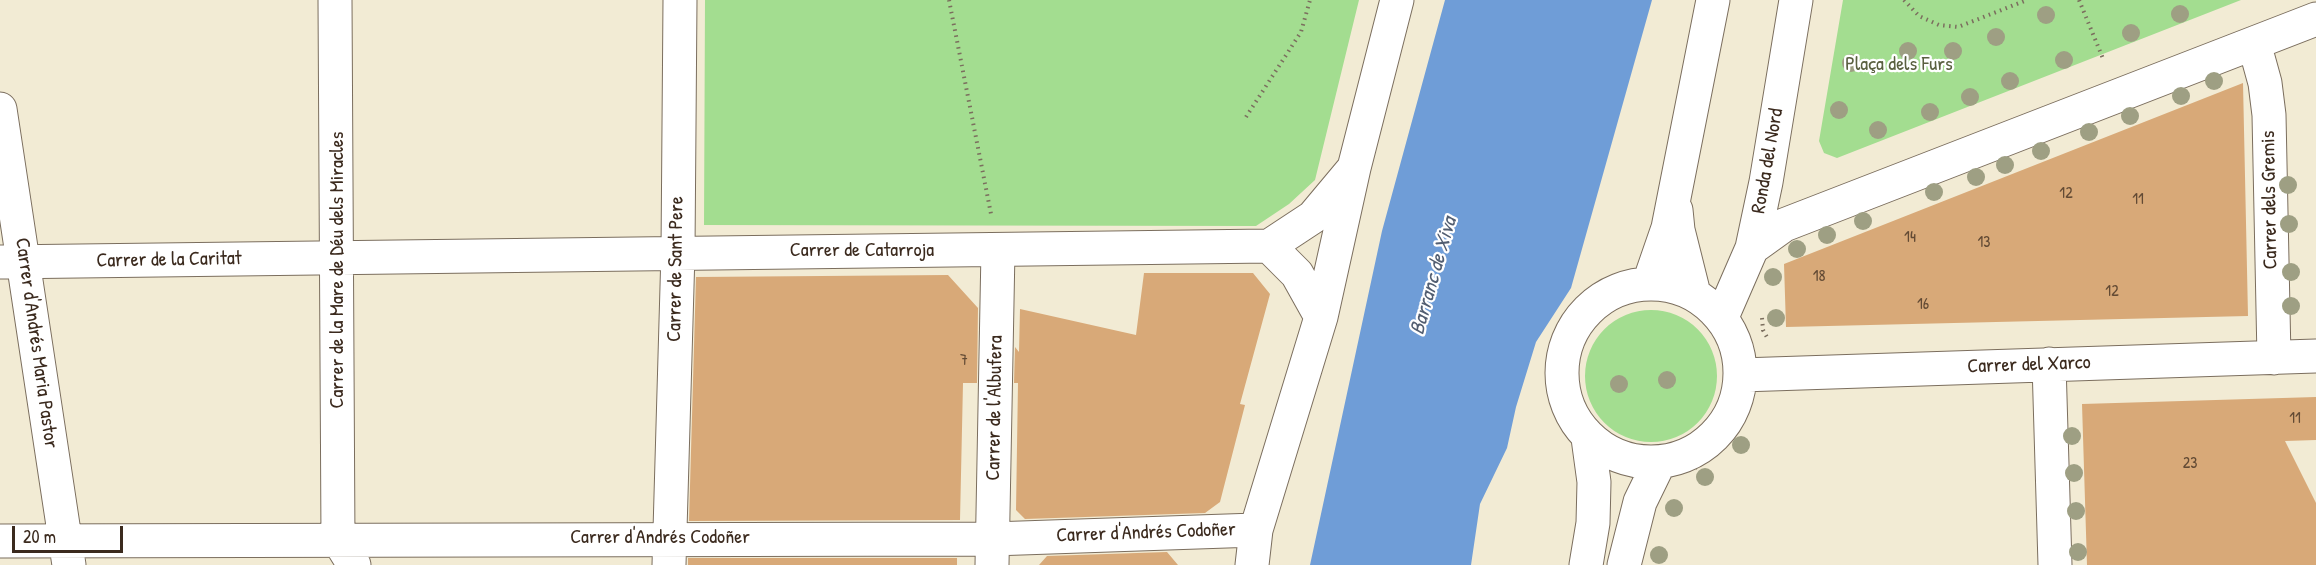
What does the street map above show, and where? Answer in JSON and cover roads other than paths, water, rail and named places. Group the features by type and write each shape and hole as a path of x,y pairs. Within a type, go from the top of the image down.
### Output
{"street":[{"name":"Carrer de la Mare de Déu dels Miracles","path":"335,0 338,257 346,552"},
{"name":"Carrer de Sant Pere","path":"669,551 678,252 680,0"},
{"path":"1252,565 1256,530 1321,317 1354,168 1396,0"},
{"path":"1649,283 1668,228 1713,0"},
{"name":"Ronda del Nord","path":"1722,317 1752,248 1766,182 1796,0"},
{"path":"1752,248 1784,225 2316,19"},
{"name":"Carrer dels Gremis","path":"2254,43 2265,83 2269,115 2274,358"},
{"name":"Carrer d'Andrés Maria Pastor","path":"0,109 13,262 67,553"},
{"path":"1321,317 1297,274 1269,246 1313,217 1354,168"},
{"path":"1766,182 1779,196 1807,208 1823,210"},
{"path":"1674,194 1678,230 1694,294"},
{"name":"Carrer de Catarroja","path":"338,257 1269,246"},
{"name":"Carrer de l'Albufera","path":"992,552 998,250"},
{"name":"Carrer de la Caritat","path":"13,262 338,257"},
{"path":"1649,283 1672,286 1694,294 1722,317 1736,344 1741,375 1737,401 1719,431 1689,457 1659,463 1633,462 1609,453 1588,438 1571,414 1562,385 1563,355 1574,327 1593,304 1620,289 1649,283"},
{"name":"Carrer del Xarco","path":"1741,375 2316,356"},
{"path":"2049,364 2055,565"},
{"path":"1586,565 1593,523 1594,482 1588,438"},
{"path":"1624,565 1640,502 1659,463"},
{"name":"Carrer d'Andrés Codoñer","path":"0,541 67,553 992,552 1256,530"}],"water":[{"name":"Barranc de Xiva","path":"1445,0 1652,0 1571,288 1536,342 1516,407 1507,448 1480,504 1471,565 1310,565 1382,231"}],"park label":[{"name":"Plaça dels Furs","path":"1899,65"}]}
